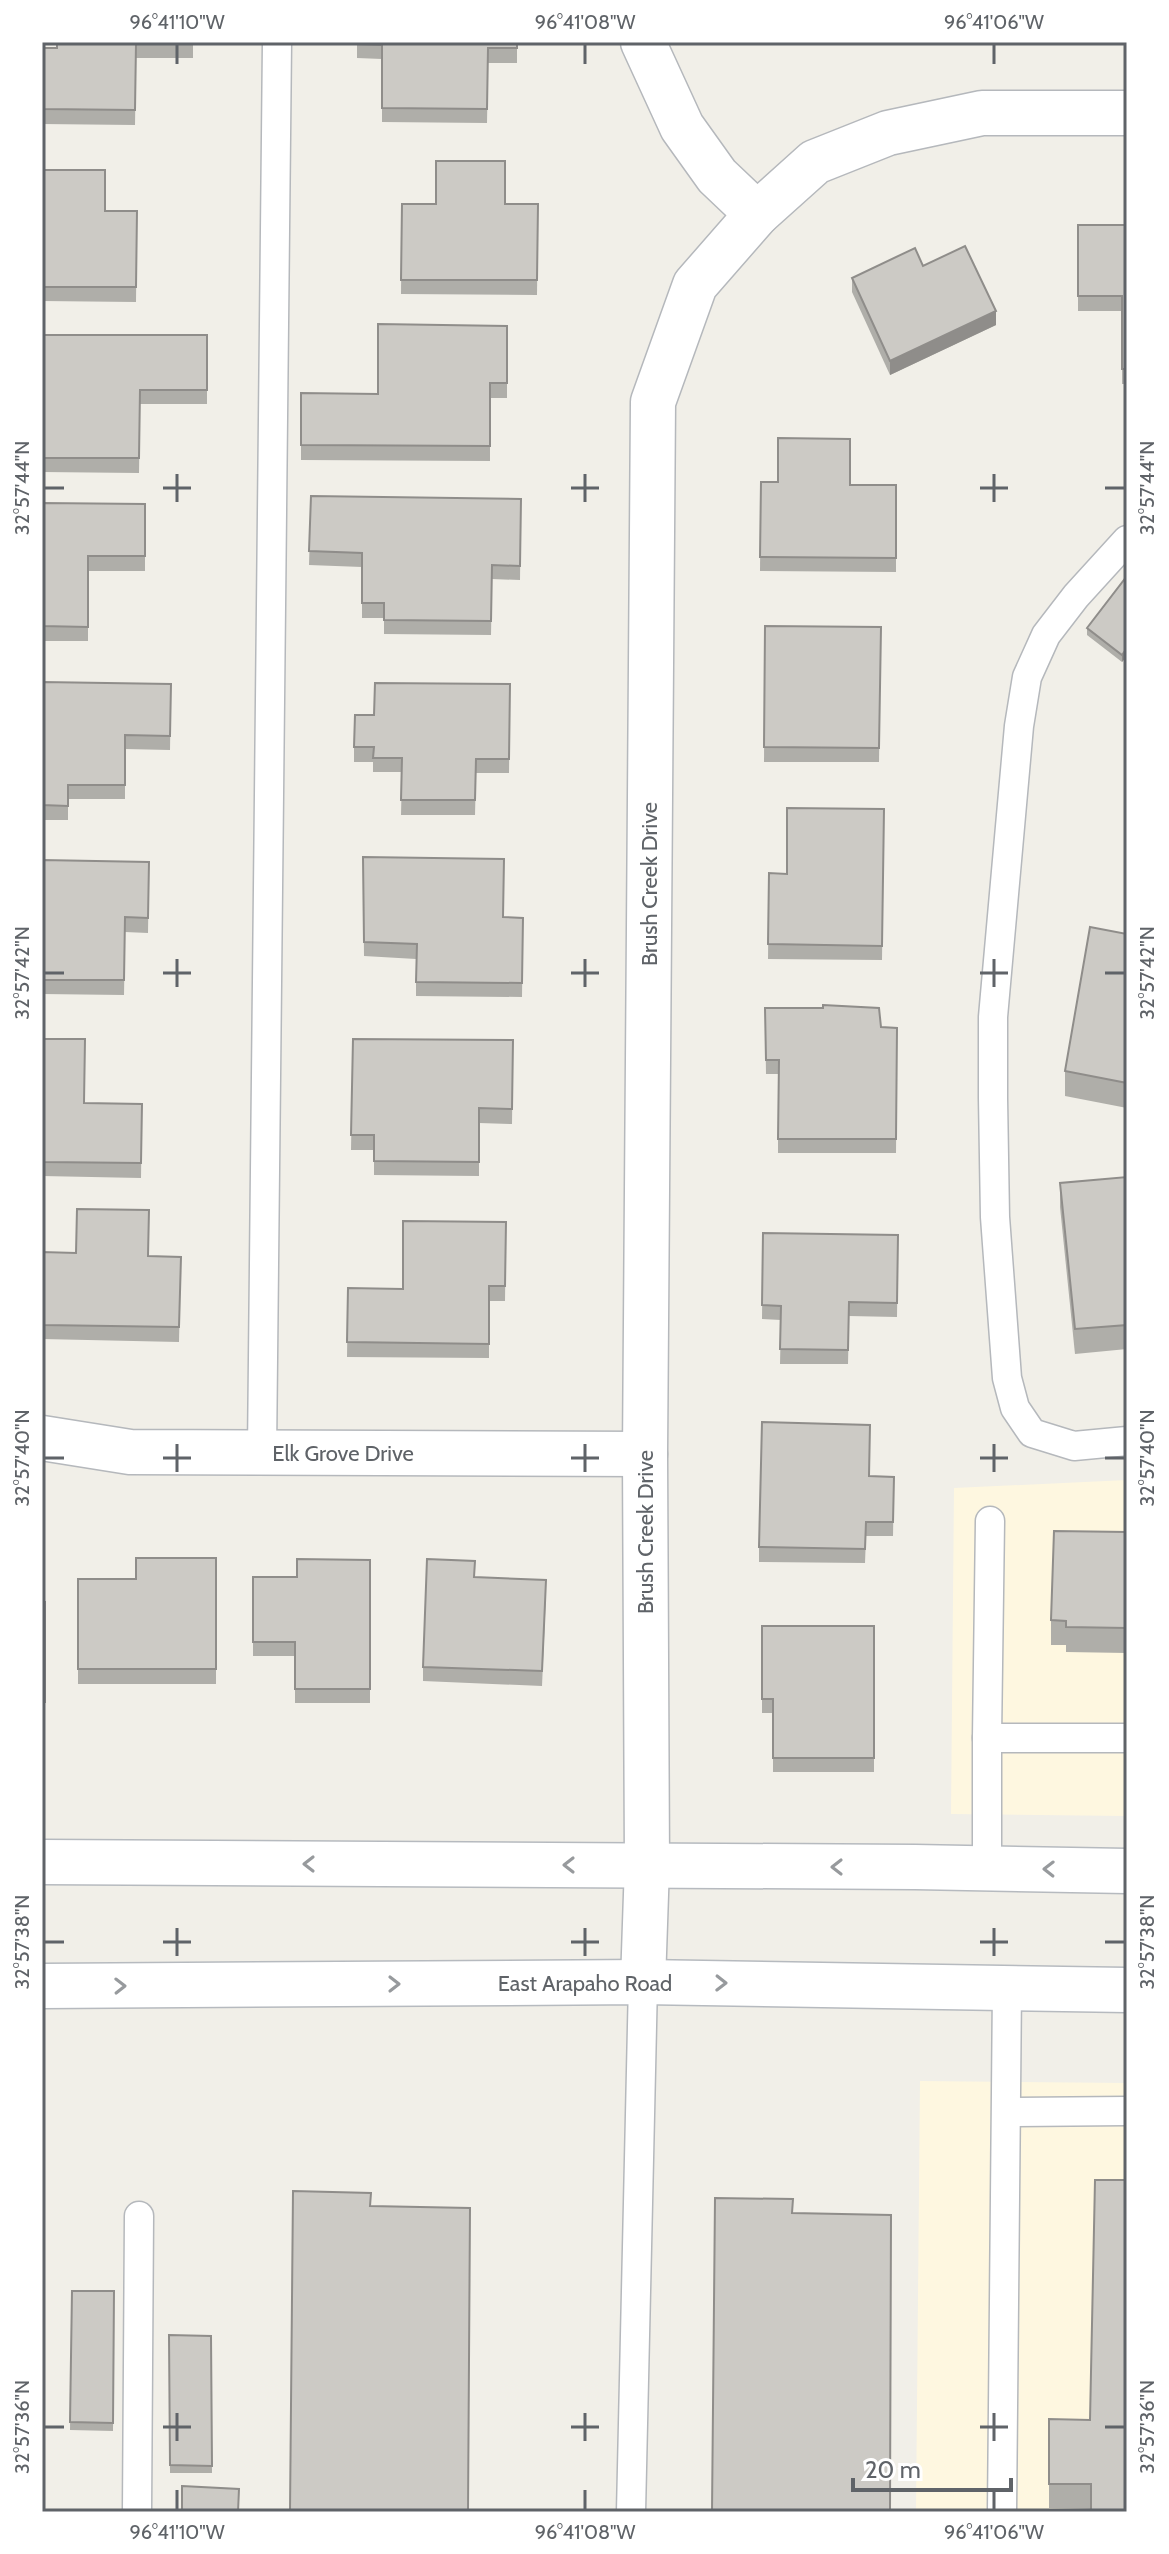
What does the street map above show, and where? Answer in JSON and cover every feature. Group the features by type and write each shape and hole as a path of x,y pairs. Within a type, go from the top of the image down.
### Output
{"street":[{"path":"643,42 682,127 717,176 757,214"},
{"name":"Brush Creek Drive","path":"643,1982 647,1865 645,1454 653,402 695,285 757,214 815,162 888,133 982,113 1127,113"},
{"name":"Elk Grove Drive","path":"42,1438 130,1452 645,1454"},
{"path":"42,1862 1127,1871"},
{"name":"East Arapaho Road","path":"42,1986 643,1982 1127,1990"}],"lane":[{"path":"262,1453 277,42"},
{"path":"1127,540 1076,596 1046,635 1027,677 1019,726 993,1017 993,1098 995,1217 1007,1378 1015,1408 1032,1433 1074,1446 1127,1441"},
{"path":"987,1868 990,1521"},
{"path":"987,1738 1127,1738"},
{"path":"631,2512 643,1982"},
{"path":"1002,2512 1007,1987"},
{"path":"1007,2112 1127,2111"},
{"path":"137,2512 139,2216"}],"shaded area":[{"path":"1127,1480 1127,1816 951,1814 954,1488"},
{"path":"920,2081 1127,2083 1127,2512 916,2512"}],"building":[{"path":"57,42 193,44 136,44 135,110 42,109 42,48 57,48"},
{"path":"357,42 517,42 517,48 488,48 487,109 382,108 382,45"},
{"path":"436,161 505,161 505,204 538,204 537,280 401,280 402,204 436,204"},
{"path":"42,170 105,170 105,211 137,211 136,287 42,287"},
{"path":"1126,214 1127,369 1122,369 1122,296 1078,296 1078,225 1126,225"},
{"path":"965,246 996,311 890,361 852,278 915,248 923,266"},
{"path":"378,324 507,326 507,383 490,383 490,446 301,445 301,393 378,394"},
{"path":"42,335 207,335 207,390 140,390 139,458 42,458"},
{"path":"778,438 850,439 850,485 896,485 896,558 760,557 761,482 778,482"},
{"path":"311,496 521,499 520,566 492,565 491,621 384,620 384,603 362,603 362,553 309,551"},
{"path":"42,503 145,504 145,556 88,556 88,627 42,626"},
{"path":"1127,576 1127,648 1122,655 1087,628"},
{"path":"765,626 881,627 879,748 764,747"},
{"path":"42,682 171,684 170,736 125,735 125,785 68,785 68,806 42,805"},
{"path":"375,683 510,684 509,759 476,759 475,800 401,800 402,758 373,758 374,747 354,747 355,715 374,715"},
{"path":"787,808 884,809 882,946 768,944 769,873 787,874"},
{"path":"363,857 504,859 503,917 523,918 522,983 416,982 417,944 364,942"},
{"path":"42,860 149,862 148,918 125,917 124,980 42,980"},
{"path":"1090,927 1127,934 1127,1083 1065,1071"},
{"path":"823,1005 879,1008 881,1027 897,1028 896,1139 778,1139 779,1060 766,1060 765,1008 823,1008"},
{"path":"42,1039 85,1039 84,1103 142,1104 141,1163 42,1162"},
{"path":"353,1039 513,1040 512,1109 479,1108 479,1162 374,1161 374,1135 351,1135"},
{"path":"1127,1177 1127,1325 1075,1329 1060,1183"},
{"path":"77,1209 149,1210 148,1256 181,1257 179,1327 42,1325 42,1252 76,1253"},
{"path":"403,1221 506,1222 505,1286 489,1286 489,1344 347,1342 348,1288 403,1289"},
{"path":"763,1233 898,1235 897,1303 849,1302 848,1350 780,1349 781,1306 762,1305"},
{"path":"762,1422 870,1425 869,1476 894,1477 893,1522 866,1522 865,1549 759,1547"},
{"path":"1054,1531 1127,1532 1127,1628 1066,1627 1066,1621 1051,1620"},
{"path":"136,1558 216,1558 216,1669 78,1669 78,1579 136,1579"},
{"path":"297,1559 370,1560 370,1689 295,1689 295,1642 253,1642 253,1577 297,1577"},
{"path":"427,1559 475,1561 474,1577 546,1580 542,1671 423,1667"},
{"path":"42,1602 45,1602 45,1702 42,1702"},
{"path":"762,1626 874,1626 874,1758 773,1758 773,1699 762,1699"},
{"path":"1095,2180 1127,2180 1127,2512 1091,2512 1091,2484 1049,2484 1049,2419 1090,2420"},
{"path":"293,2191 371,2193 370,2206 470,2208 468,2512 290,2512"},
{"path":"715,2198 793,2199 792,2213 891,2215 890,2512 712,2512"},
{"path":"72,2291 114,2291 113,2423 70,2422"},
{"path":"169,2335 211,2336 212,2466 170,2465"},
{"path":"182,2486 239,2489 238,2512 182,2512"}]}
